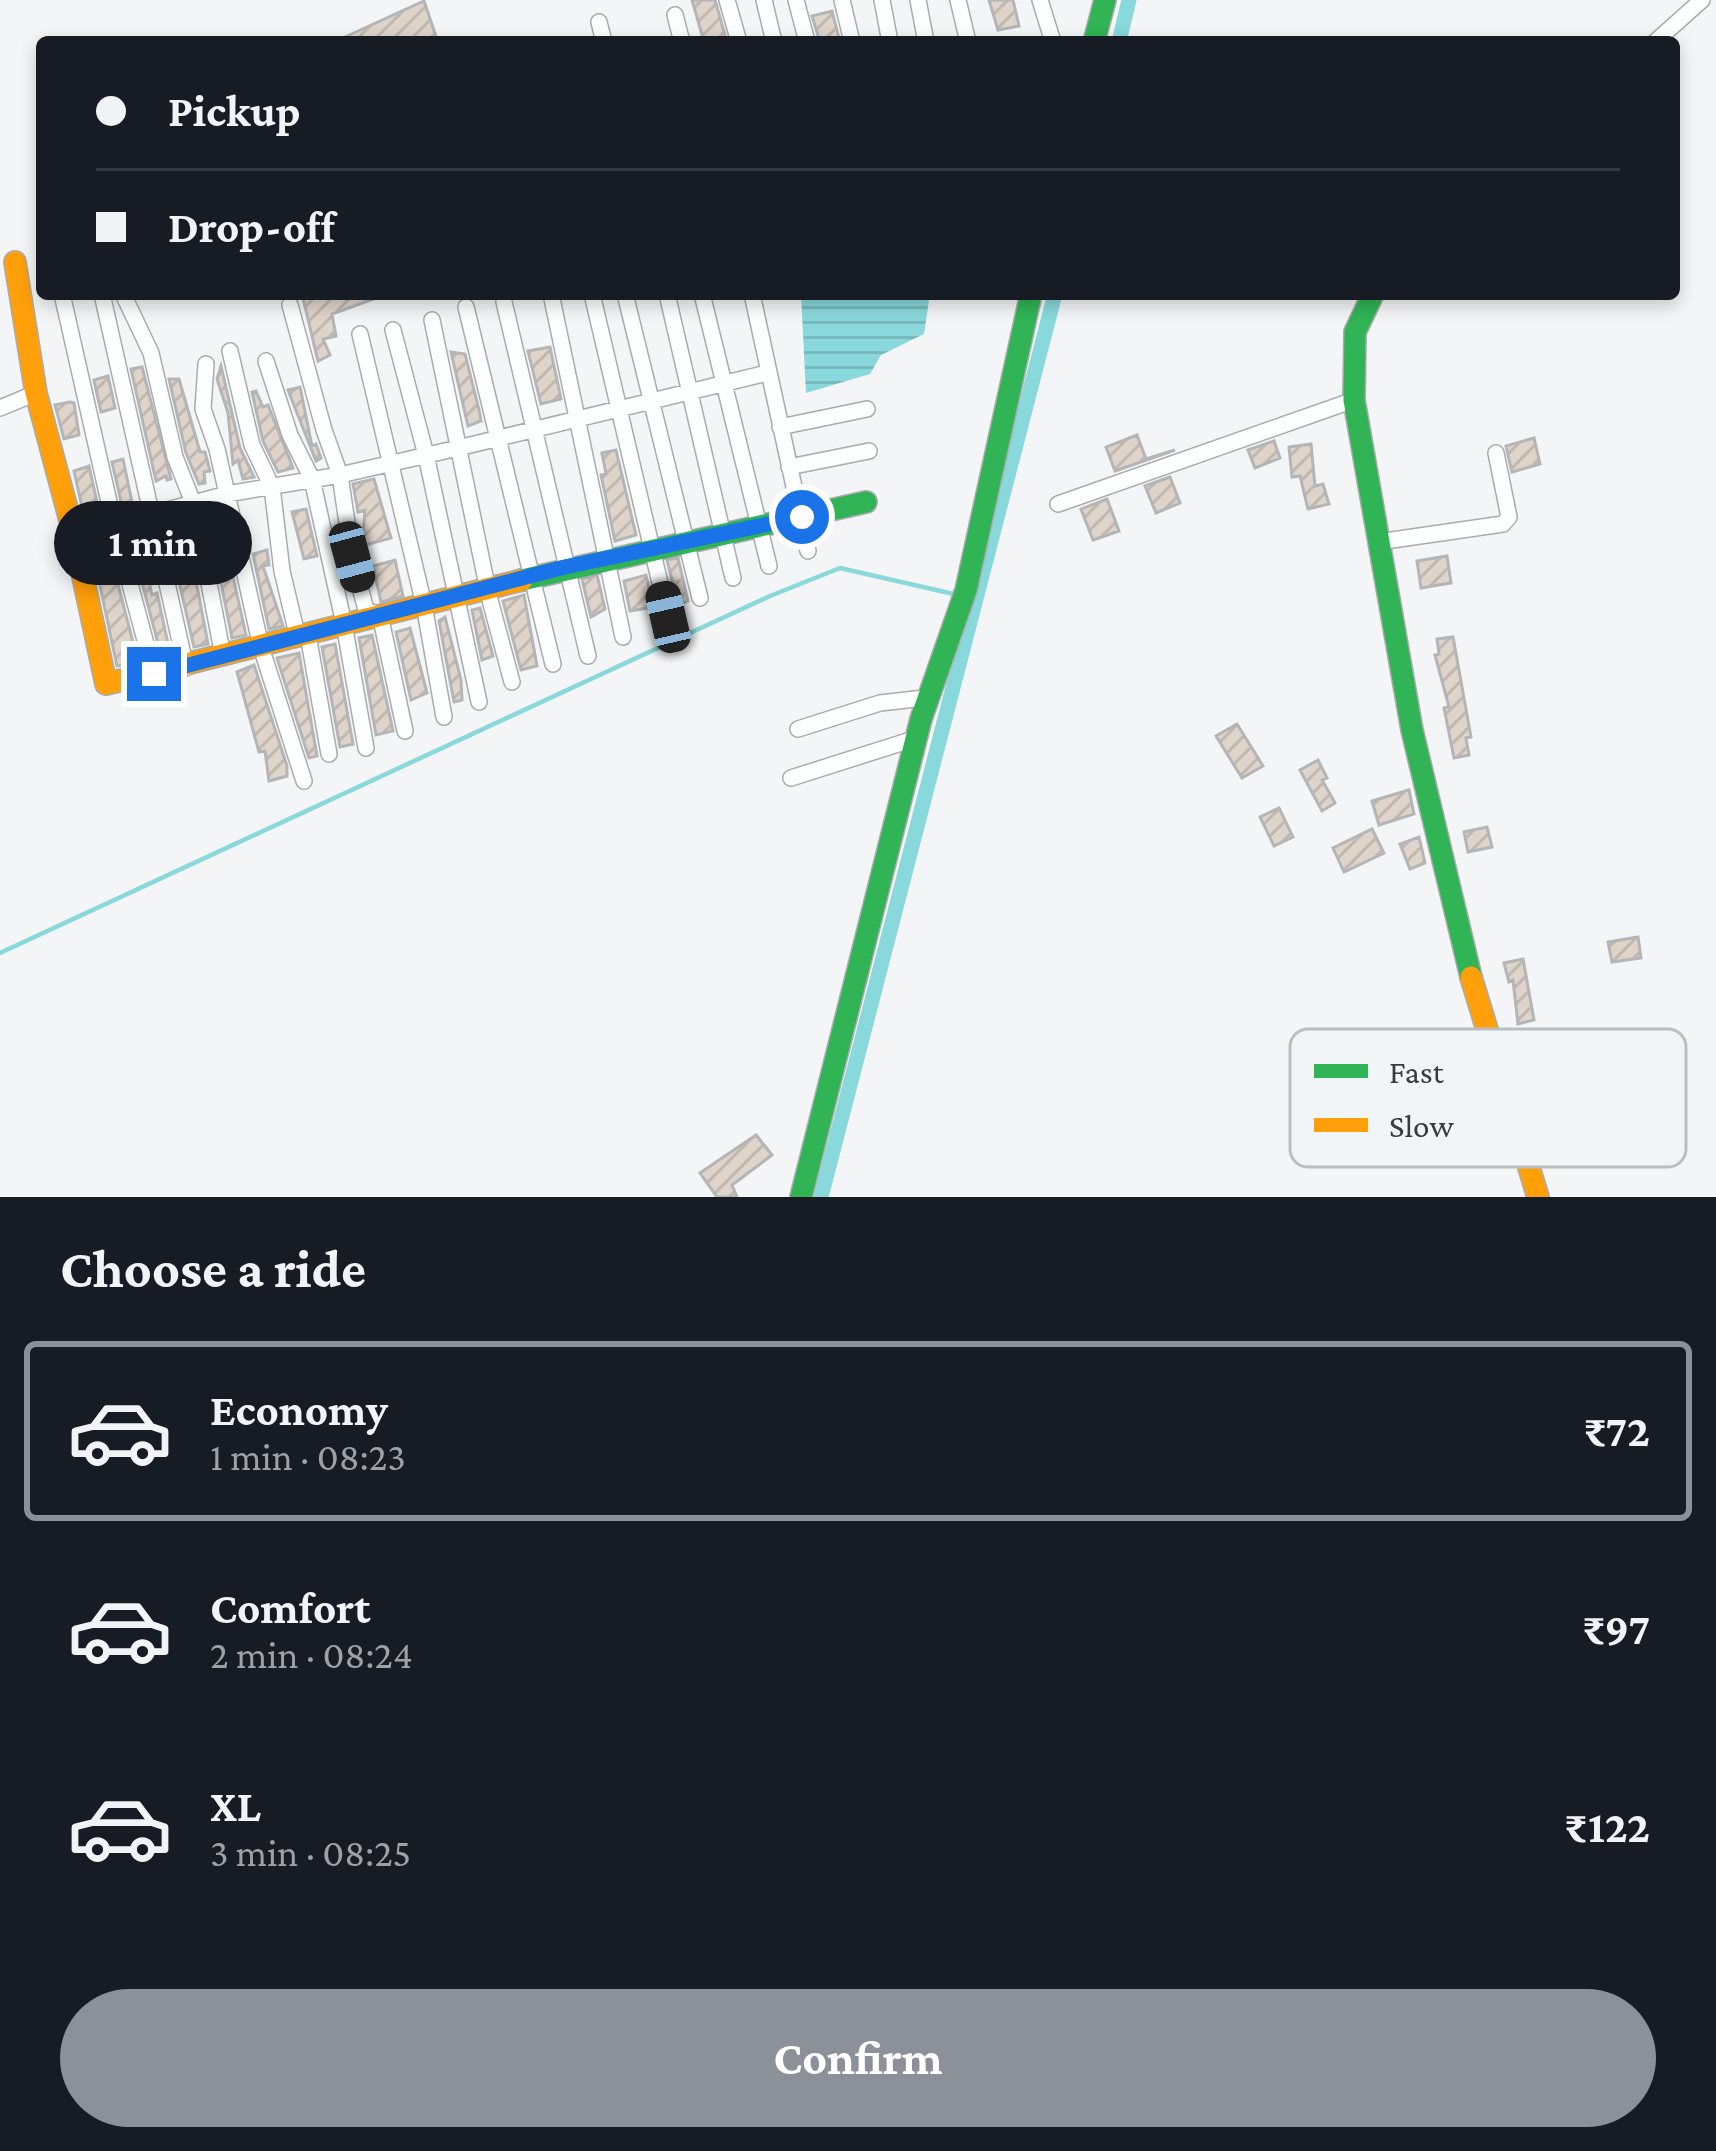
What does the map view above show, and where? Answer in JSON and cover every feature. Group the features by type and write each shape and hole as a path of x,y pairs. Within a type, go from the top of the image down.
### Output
{"street":[{"path":"727,0 737,36"},
{"path":"764,0 773,36"},
{"path":"796,0 805,36"},
{"path":"842,0 851,36"},
{"path":"881,0 889,36"},
{"path":"918,0 925,36"},
{"path":"958,0 967,36"},
{"path":"1040,0 1051,36"},
{"path":"1096,36 1105,0"},
{"path":"1661,36 1702,0"},
{"path":"675,15 680,36"},
{"path":"599,22 602,36"},
{"path":"15,262 35,393 74,535 106,684 185,668 565,567 866,502"},
{"path":"63,300 154,674"},
{"path":"103,300 185,668"},
{"path":"126,300 151,352 176,457 194,505 223,656"},
{"path":"551,300 623,637"},
{"path":"593,300 668,617"},
{"path":"626,300 700,598"},
{"path":"668,300 734,578"},
{"path":"704,300 769,566"},
{"path":"753,300 808,551"},
{"path":"801,1197 924,698 963,599 1030,300"},
{"path":"1370,300 1353,334 1354,400 1406,707 1435,841 1489,1029"},
{"path":"504,302 588,656"},
{"path":"290,305 340,475 352,557 366,610 380,615"},
{"path":"466,307 553,664"},
{"path":"433,320 488,590 512,682"},
{"path":"394,330 427,455 479,702"},
{"path":"360,334 424,605 444,717"},
{"path":"230,351 252,445 272,487 282,571 296,630 308,635"},
{"path":"266,362 290,435 312,478 366,748"},
{"path":"206,364 203,409 261,646 304,781"},
{"path":"74,535 227,494 340,475 767,373"},
{"path":"0,408 35,393"},
{"path":"1058,504 1354,400"},
{"path":"780,427 866,409"},
{"path":"789,467 868,451"},
{"path":"1378,542 1503,524 1509,517 1496,453"},
{"path":"380,615 405,730"},
{"path":"308,635 329,754"},
{"path":"798,730 880,703 924,698"},
{"path":"791,778 917,738"},
{"path":"1529,1167 1538,1197"}],"water":[{"path":"801,300 929,300 924,334 881,355 870,374 806,393"}],"building":[{"path":"692,0 715,0 725,36 702,36"},
{"path":"989,0 1013,0 1019,26 998,30"},
{"path":"424,1 436,36 347,36"},
{"path":"832,11 838,36 818,36 812,16"},
{"path":"303,300 371,300 332,314 336,336 323,339 330,355 318,361"},
{"path":"550,347 561,399 541,404 528,351"},
{"path":"451,352 465,354 479,410 481,421 468,426"},
{"path":"221,366 240,448 254,477 243,479 238,460 233,464 228,413 217,379"},
{"path":"142,367 171,479 167,480 166,476 156,481 131,369"},
{"path":"108,376 115,408 101,412 94,380"},
{"path":"169,379 179,379 200,452 205,452 210,471 204,472 205,483 199,484 186,453"},
{"path":"300,387 312,446 316,444 321,458 316,461 288,390"},
{"path":"256,391 263,407 268,405 293,468 278,472 263,441 252,392"},
{"path":"70,402 79,435 64,439 55,405"},
{"path":"1137,435 1146,459 1175,450 1115,471 1106,447"},
{"path":"1534,438 1540,464 1512,472 1506,446"},
{"path":"1274,441 1280,458 1255,468 1248,450"},
{"path":"1311,444 1315,486 1323,484 1329,504 1308,509 1300,476 1292,477 1289,447"},
{"path":"616,450 636,535 615,541 601,475 606,474 602,453"},
{"path":"123,459 133,507 126,509 112,462"},
{"path":"89,466 100,516 85,520 74,471"},
{"path":"1170,477 1180,503 1156,513 1145,486"},
{"path":"374,479 391,538 362,546 365,510 358,512 353,484"},
{"path":"1107,499 1119,531 1093,540 1081,509"},
{"path":"306,509 317,556 304,559 292,512"},
{"path":"184,518 208,644 194,647 166,524"},
{"path":"222,528 246,635 232,638 211,532"},
{"path":"138,530 143,548 147,547 150,561 145,563 170,653 161,655 129,533"},
{"path":"100,540 115,573 134,646 135,662 117,666 91,543"},
{"path":"267,550 269,565 263,566 283,626 269,629 253,554"},
{"path":"1447,556 1451,583 1421,588 1417,561"},
{"path":"678,558 688,601 678,605 667,560"},
{"path":"395,560 403,596 381,602 373,566"},
{"path":"597,575 605,609 591,617 582,579"},
{"path":"646,575 653,607 630,611 624,581"},
{"path":"524,595 537,666 521,670 503,601"},
{"path":"480,608 493,656 482,660 472,610"},
{"path":"445,617 461,680 462,700 454,702 439,621"},
{"path":"410,628 427,693 411,700 396,632"},
{"path":"372,635 393,731 376,735 359,638"},
{"path":"1453,637 1471,737 1466,738 1469,755 1454,758 1444,708 1449,707 1435,655 1439,654 1437,639"},
{"path":"335,644 353,744 340,747 322,647"},
{"path":"299,653 317,756 309,758 277,658"},
{"path":"254,665 287,766 287,776 269,781 265,751 259,752 237,672"},
{"path":"1237,724 1263,766 1242,778 1216,736"},
{"path":"1318,760 1327,778 1322,780 1335,803 1322,811 1300,770"},
{"path":"1409,790 1414,814 1379,825 1372,801"},
{"path":"1279,808 1293,837 1274,846 1260,817"},
{"path":"1487,827 1492,847 1468,852 1464,832"},
{"path":"1372,829 1384,853 1344,872 1333,848"},
{"path":"1419,837 1425,863 1410,869 1400,844"},
{"path":"1638,937 1641,958 1612,962 1608,942"},
{"path":"1523,959 1534,1020 1518,1024 1513,980 1509,982 1504,963"},
{"path":"756,1135 772,1155 732,1185 737,1197 717,1197 700,1173"}],"waterway":[{"path":"1120,36 1129,0"},
{"path":"821,1197 1053,300"},
{"path":"0,953 770,596 840,568 958,595"}],"traffic: fast":[{"path":"1096,36 1105,0"},
{"path":"801,1197 921,719 966,590 1030,300"},
{"path":"1370,300 1355,332 1354,400 1412,730 1471,977"},
{"path":"522,580 866,502"}],"traffic: slow":[{"path":"15,262 36,393 74,535 106,684 522,580"},
{"path":"1471,977 1487,1029"},
{"path":"1529,1167 1538,1197"}],"route":[{"path":"154,674 565,567 802,517"}]}
